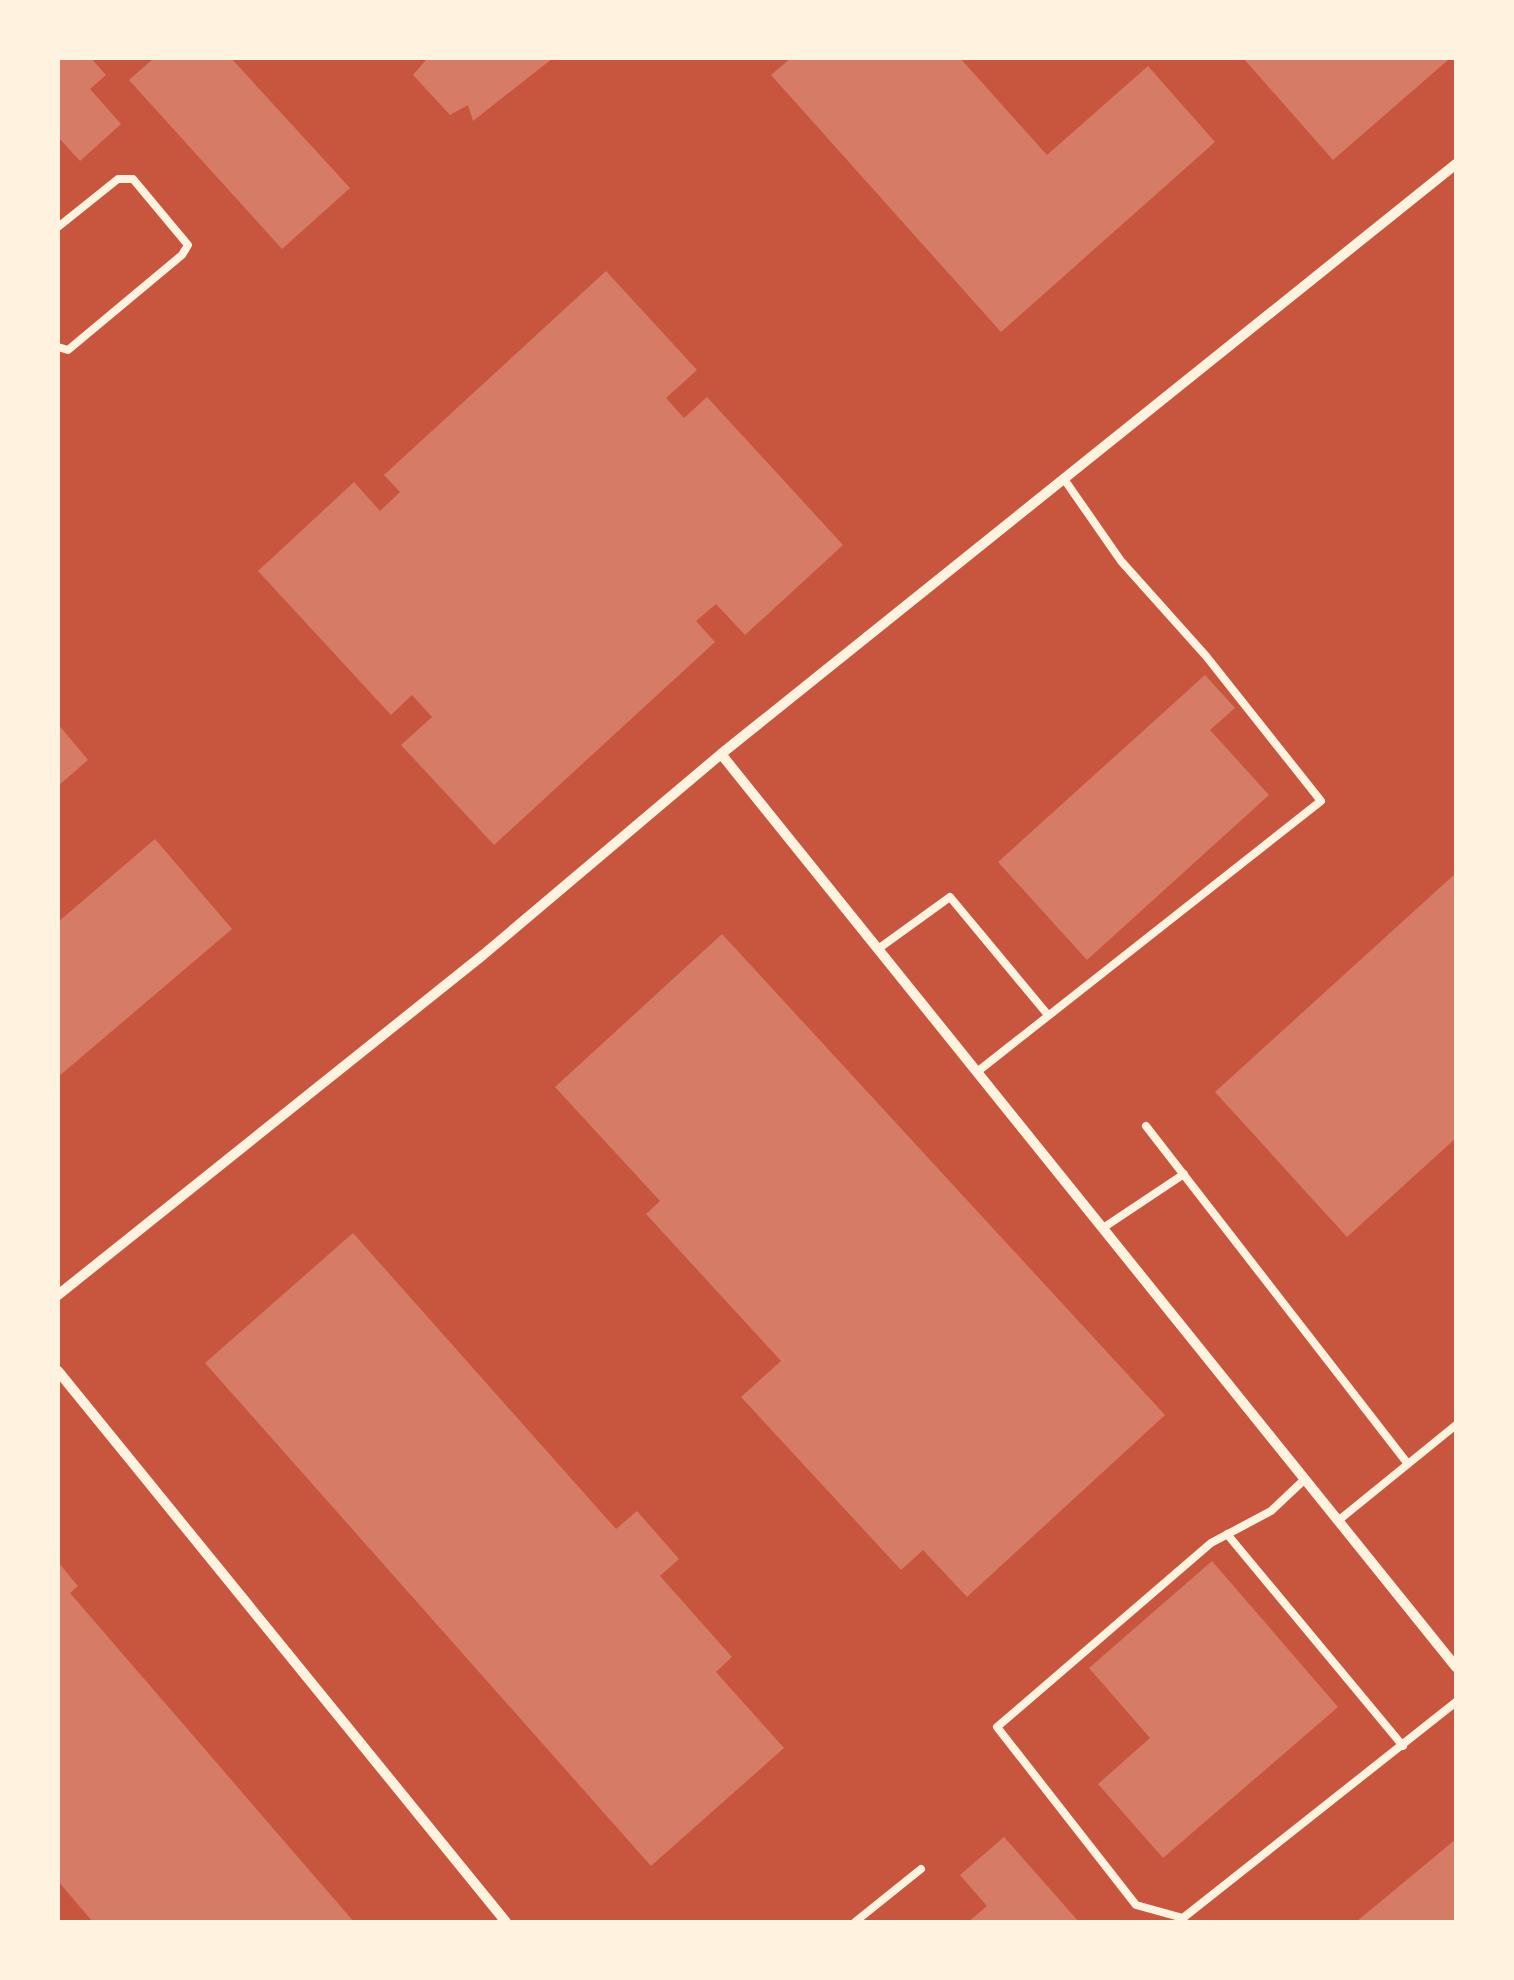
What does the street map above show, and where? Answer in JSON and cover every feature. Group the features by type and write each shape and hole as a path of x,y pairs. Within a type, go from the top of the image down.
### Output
{"street":[{"path":"58,1295 483,955 721,754 1456,164"},
{"path":"721,754 1456,1666"},
{"path":"58,1371 506,1922"}],"lane":[{"path":"58,227 118,179 133,179 188,244 182,255 68,350 58,347"},
{"path":"977,1072 1321,801 1206,656 1121,562 1064,479"},
{"path":"878,948 950,897 1048,1015"},
{"path":"1146,1126 1408,1464"},
{"path":"1103,1228 1184,1174"},
{"path":"1338,1520 1456,1425"},
{"path":"1305,1479 1271,1511 1211,1543 996,1727 1136,1904 1183,1918 1456,1702"},
{"path":"1227,1534 1403,1746"},
{"path":"855,1922 921,1869"}],"building":[{"path":"58,58 91,58 106,75 90,89 121,124 80,161 58,137"},
{"path":"154,58 231,58 350,188 282,249 129,80"},
{"path":"424,58 553,58 473,121 468,105 450,115 413,75"},
{"path":"791,58 960,58 1047,155 1148,66 1215,142 1001,332 771,75"},
{"path":"1243,58 1446,58 1448,60 1333,160"},
{"path":"606,271 697,370 666,398 684,418 707,397 843,545 745,635 716,604 696,621 715,642 494,845 401,745 432,717 412,695 391,715 258,571 354,482 380,511 400,492 384,475"},
{"path":"1205,675 1235,708 1210,730 1269,795 1087,960 998,862"},
{"path":"58,724 88,760 58,786"},
{"path":"155,839 232,929 58,1077 58,922"},
{"path":"1456,873 1456,1138 1347,1237 1215,1092"},
{"path":"722,934 1165,1415 967,1597 923,1550 901,1570 741,1397 781,1361 646,1214 660,1201 555,1087"},
{"path":"353,1233 616,1529 637,1511 679,1559 660,1576 732,1657 716,1672 784,1748 651,1866 205,1363"},
{"path":"1212,1561 1338,1707 1163,1858 1098,1784 1150,1738 1089,1668"},
{"path":"58,1562 78,1586 70,1593 354,1922 93,1922 58,1881"},
{"path":"1004,1837 1079,1922 968,1922 987,1906 960,1875"},
{"path":"1456,1839 1456,1922 1356,1922"}]}
